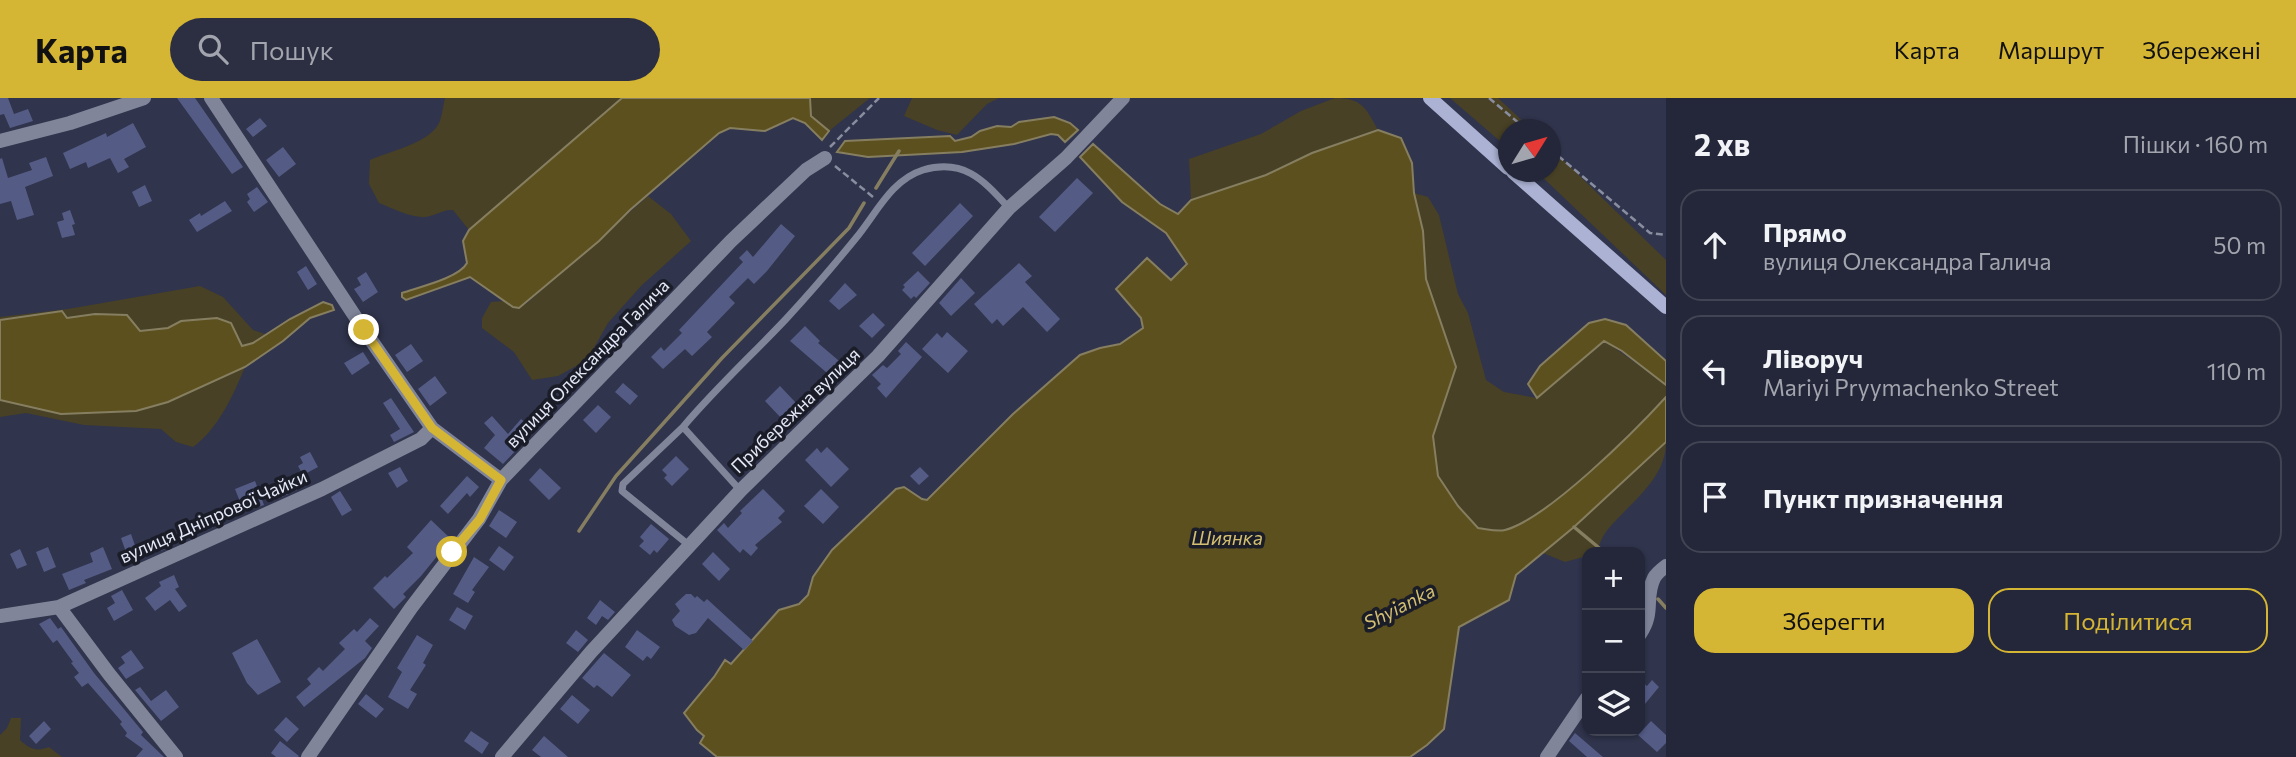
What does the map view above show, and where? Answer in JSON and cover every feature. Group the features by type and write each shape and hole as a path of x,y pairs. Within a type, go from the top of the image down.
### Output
{"street":[{"path":"0,141 69,123 144,98"},
{"path":"211,98 432,428 501,480"},
{"name":"Прибережна вулиця","path":"502,757 591,652 741,490 878,356 1009,208 1066,158 1123,98"},
{"path":"1430,98 1498,159"},
{"name":"вулиця Олександра Галича","path":"308,757 411,608 480,519 501,480 731,241 806,170 825,158"},
{"path":"1524,182 1666,307"},
{"name":"вулиця Дніпрової Чайки","path":"0,616 59,607 333,483 421,439 432,428"},
{"path":"1645,627 1649,621 1649,601 1654,577 1666,566"},
{"path":"59,607 108,674 176,757"},
{"path":"1547,757 1582,705"}],"lane":[{"path":"690,545 622,491 623,484 683,427 734,370 787,318 897,186 912,175 934,168 966,170 979,177 1009,208"},
{"path":"683,427 741,490"}],"path":[{"path":"879,98 830,147 825,158 881,203"},
{"path":"1489,98 1514,119"},
{"path":"1561,158 1650,233 1666,235"}],"shaded area":[{"path":"445,98 622,98 469,230 453,210 419,217 379,203 369,184 370,160 416,142 432,132 438,125"},
{"path":"810,98 870,98 829,131 811,116"},
{"path":"912,98 999,98 987,104 957,135 904,116"},
{"path":"1335,98 1357,102 1378,130 1312,153 1266,175 1191,200 1189,159 1261,134 1301,111"},
{"path":"1450,98 1498,98 1520,119 1498,119 1498,139"},
{"path":"1561,158 1666,260 1666,295 1547,182 1561,182"},
{"path":"1414,193 1428,197 1439,215 1458,294 1468,313 1486,380 1504,392 1537,398 1605,341 1666,385 1666,397 1659,405 1585,476 1543,510 1523,523 1505,530 1478,528 1458,506 1438,476 1433,436 1456,367 1426,279 1423,231"},
{"path":"648,196 671,214 691,241 641,286 608,323 587,360 558,376 532,380 514,352 482,328 482,318 491,302 504,301 513,307 526,304"},
{"path":"200,286 223,297 253,330 268,335 253,344 242,346 231,323 181,321 168,328 140,331 127,315 95,314 67,318 62,311 0,320 0,317 68,309"},
{"path":"245,367 217,421 193,447 176,442 161,429 84,425 26,413 0,417 0,400 61,414 168,402"},
{"path":"1666,442 1664,455 1654,479 1607,530 1598,547 1582,547 1582,557 1565,562 1543,553"},
{"path":"11,718 21,718 20,740 37,749 49,747 62,757 0,757 0,735"}],"water":[{"path":"622,98 810,98 811,116 829,131 822,140 805,123 793,118 765,131 730,128 719,133 630,210 599,241 519,308 513,307 470,277 406,300 402,297 402,293 447,278 463,268 467,263 463,241 469,230"},
{"path":"1054,117 1070,123 1078,130 1065,142 1058,135 1051,134 1014,144 962,152 868,157 837,152 845,141 950,136 955,141 997,126 1011,127 1019,122"},
{"name":"Шиянка","path":"1378,130 1401,138 1412,163 1414,193 1423,231 1426,279 1456,367 1433,436 1438,476 1458,506 1478,528 1505,530 1523,523 1544,509 1590,472 1666,397 1666,442 1574,527 1516,575 1509,600 1459,627 1444,729 1427,745 1410,757 717,757 700,743 704,736 684,713 725,660 731,664 779,610 799,604 808,595 813,577 832,550 896,489 904,487 927,500 1013,414 1080,355 1120,344 1143,328 1141,318 1116,289 1147,258 1171,280 1187,264 1166,233 1122,202 1080,157 1093,144 1160,204 1178,214 1191,200 1266,175 1312,153"},
{"path":"323,302 332,305 334,310 310,318 283,341 245,367 168,402 136,411 61,414 0,400 0,320 62,311 67,318 95,314 127,315 140,331 168,328 181,321 217,318 231,323 242,346 253,343"},
{"path":"1605,319 1626,325 1666,361 1666,385 1622,351 1604,341 1537,398 1528,384 1540,366 1589,323"}],"building":[{"path":"0,98 8,98 14,114 28,109 33,121 10,128 4,114 0,115"},
{"path":"177,98 195,98 243,167 232,174"},
{"path":"260,118 267,126 253,137 246,129"},
{"path":"133,123 146,147 124,159 129,167 118,173 110,158 88,168 86,162 70,169 63,153 106,133 107,137"},
{"path":"283,147 296,164 279,177 266,160"},
{"path":"46,157 53,176 25,187 34,215 17,220 11,201 0,204 0,159 2,158 8,178 32,170 29,163"},
{"path":"1077,178 1093,193 1055,232 1039,217"},
{"path":"145,185 152,201 139,207 132,192"},
{"path":"257,187 268,202 254,212 247,202 250,199 247,194"},
{"path":"225,201 232,211 197,232 189,220"},
{"path":"960,203 973,216 925,266 912,253"},
{"path":"70,210 75,224 72,225 75,235 62,238 57,222 64,220 62,213"},
{"path":"781,224 795,236 767,271 754,284 748,278 729,297 735,303 707,332 712,337 692,356 685,349 663,369 651,357 661,347 664,351 682,333 679,330 743,262 739,258 747,250 753,257"},
{"path":"1019,263 1032,276 1025,282 1060,319 1047,332 1023,307 1003,326 997,319 992,324 974,304"},
{"path":"306,266 317,284 308,290 297,272"},
{"path":"918,271 930,283 916,298 914,296 911,299 902,290 905,287 903,285"},
{"path":"366,272 378,292 363,302 354,289 361,285 357,278"},
{"path":"961,278 975,293 951,316 939,303"},
{"path":"845,283 857,295 839,310 829,301"},
{"path":"873,313 885,325 872,338 859,326"},
{"path":"805,326 820,341 818,343 845,366 834,379 790,341"},
{"path":"947,332 968,351 948,373 922,349 937,333 942,338"},
{"path":"906,342 922,357 886,398 877,388 881,384 872,375 883,365 887,368 901,354 898,351"},
{"path":"411,344 423,361 407,372 395,355"},
{"path":"363,352 370,363 352,375 344,363"},
{"path":"435,376 447,393 430,406 418,389"},
{"path":"623,383 638,396 630,405 615,392"},
{"path":"780,386 797,404 782,419 765,401"},
{"path":"391,398 414,432 394,442 390,435 400,429 383,403"},
{"path":"598,405 611,417 596,433 583,420"},
{"path":"492,416 508,434 521,419 535,430 503,464 484,448 495,435 484,423"},
{"path":"827,447 849,469 831,487 805,460 817,448 821,453"},
{"path":"310,452 318,467 303,475 298,466 303,463 300,457"},
{"path":"676,456 689,469 672,486 664,478 667,475 662,470"},
{"path":"400,467 408,481 397,488 388,473"},
{"path":"920,467 929,476 919,485 910,476"},
{"path":"540,468 561,488 549,500 529,480"},
{"path":"467,476 479,487 470,497 467,493 448,514 440,506"},
{"path":"292,478 297,490 282,497 276,484"},
{"path":"255,481 264,505 244,512 235,489"},
{"path":"763,489 785,511 778,518 782,522 755,545 758,548 751,556 743,549 740,553 717,530 724,523 728,528 742,513 740,511"},
{"path":"821,489 839,507 823,524 804,506"},
{"path":"340,491 352,510 342,516 331,497"},
{"path":"499,510 517,522 506,538 489,526"},
{"path":"213,512 218,525 207,530 202,517"},
{"path":"431,520 451,539 403,594 406,597 394,609 373,588 413,553 407,547"},
{"path":"651,524 669,539 657,553 654,550 650,555 639,546 644,541 640,537"},
{"path":"166,532 172,546 161,551 154,537"},
{"path":"131,534 137,551 127,555 121,538"},
{"path":"499,546 514,557 504,571 489,560"},
{"path":"48,547 56,567 44,572 36,552"},
{"path":"103,547 112,569 84,580 86,583 69,590 62,574 93,562 90,553"},
{"path":"20,549 27,565 17,569 10,554"},
{"path":"713,552 730,569 719,581 702,564"},
{"path":"474,557 489,567 472,590 475,592 468,603 453,594"},
{"path":"174,575 179,587 175,589 187,606 179,612 170,600 155,611 145,598 161,586 159,582"},
{"path":"122,590 133,610 114,621 107,608 115,603 111,596"},
{"path":"686,594 695,598 697,596 704,602 707,599 753,641 744,650 708,618 696,633 689,635 675,626 672,620 680,611 675,604"},
{"path":"600,600 615,612 608,620 602,616 596,625 587,618"},
{"path":"457,607 473,616 465,630 449,620"},
{"path":"50,618 58,629 61,627 94,673 143,732 141,735 164,757 136,757 143,749 125,736 127,733 120,724 122,722 88,683 82,687 74,677 79,673 71,663 73,662 57,640 53,643 39,624"},
{"path":"370,618 379,626 365,641 372,648 365,658 304,707 296,697 311,684 307,679 319,667 323,671 345,649 339,643 354,629 357,632"},
{"path":"576,630 588,640 578,652 566,643"},
{"path":"637,630 660,647 651,659 647,656 643,661 625,647"},
{"path":"417,635 433,645 423,663 426,665 410,690 417,694 408,709 388,697 402,672 397,668"},
{"path":"257,639 281,682 258,695 247,683 232,653"},
{"path":"131,650 144,668 126,679 118,668 125,663 121,657"},
{"path":"604,653 631,675 612,697 597,685 594,688 582,678"},
{"path":"1652,680 1659,687 1645,704 1645,685 1647,686"},
{"path":"140,687 151,701 166,690 179,707 161,721 135,690"},
{"path":"366,694 384,709 376,718 358,704"},
{"path":"572,695 590,710 578,724 560,709"},
{"path":"286,717 299,729 287,742 274,730"},
{"path":"44,721 51,729 36,744 29,736"},
{"path":"1651,721 1666,735 1666,743 1657,752 1639,736 1645,736 1645,727"},
{"path":"471,731 489,743 482,754 464,741"},
{"path":"1575,733 1603,757 1587,757 1569,741"},
{"path":"544,736 568,757 541,757 532,750"},
{"path":"280,741 299,756 276,757 271,753"}],"waterway":[{"path":"876,188 899,151"},
{"path":"579,531 616,476 722,358 849,228 864,203"},
{"path":"1574,527 1598,547"},
{"path":"1658,599 1666,608"}],"route":[{"path":"364,330 432,428 501,480 480,519 452,552"}],"water label":[{"name":"Shyianka","path":"1399,606"}]}
